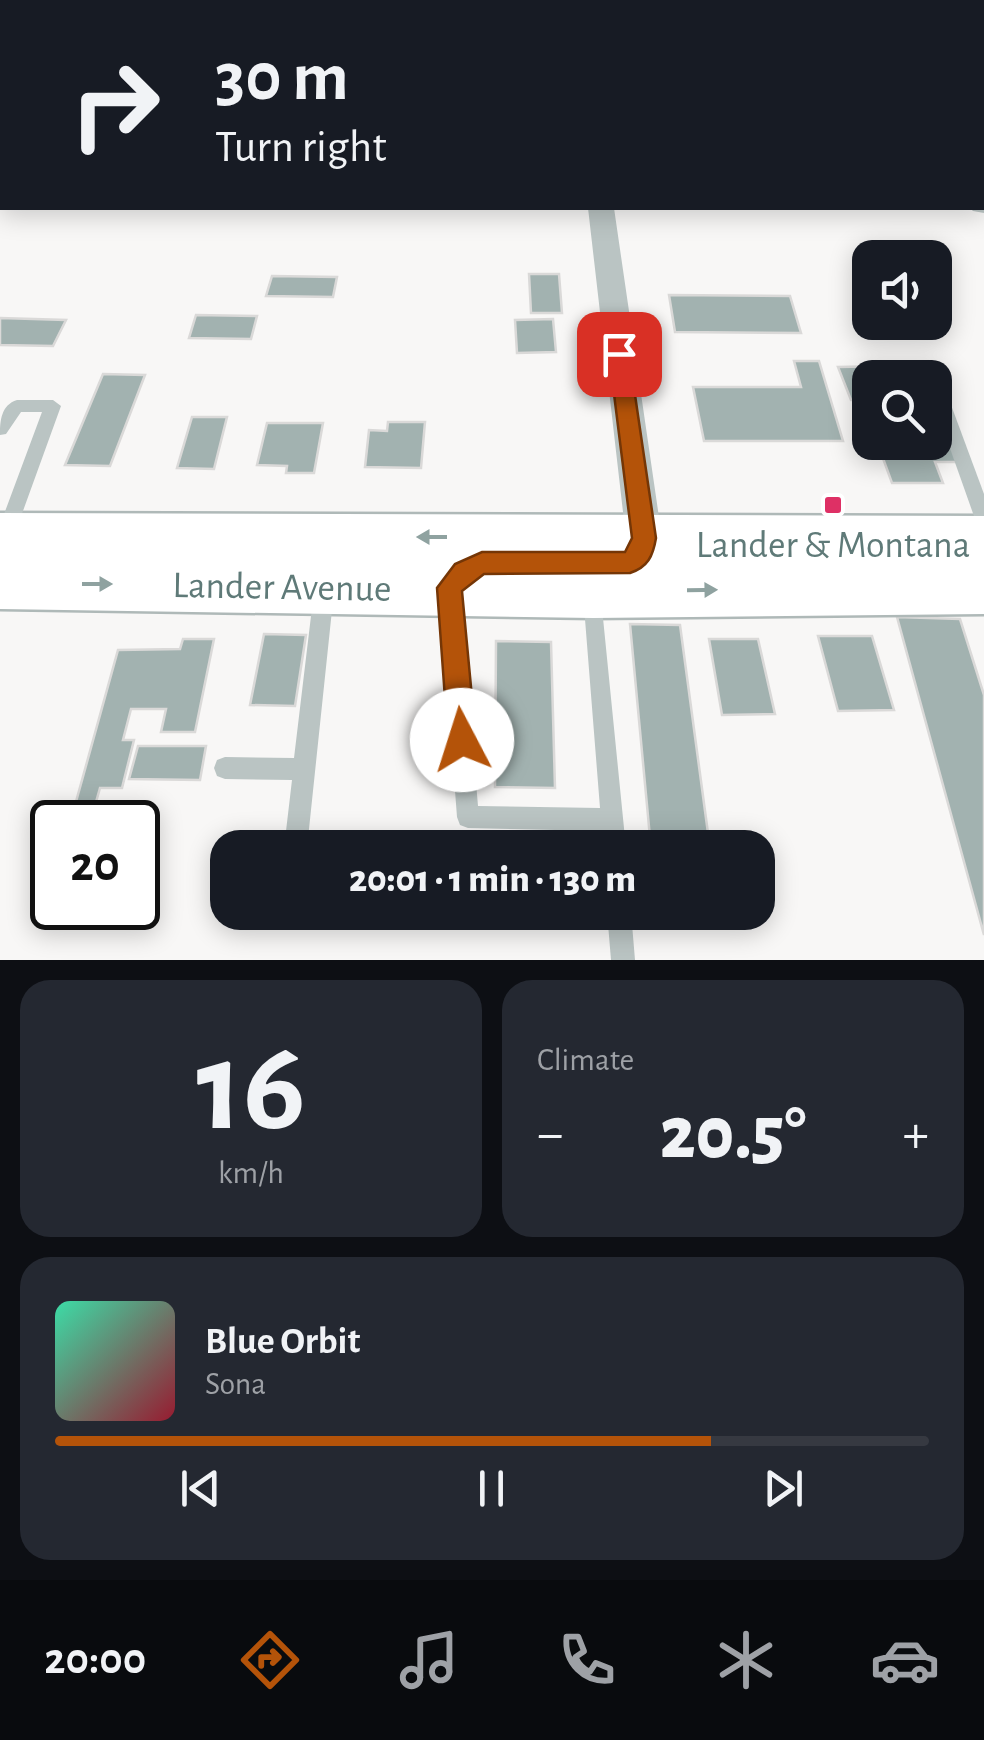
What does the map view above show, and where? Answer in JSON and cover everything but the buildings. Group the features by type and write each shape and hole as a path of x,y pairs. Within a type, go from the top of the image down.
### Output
{"main road":[{"name":"Lander Avenue","path":"1,553 644,538 984,541"},
{"name":"Lander Avenue","path":"1,553 324,586 593,592 984,587"}],"street":[{"path":"450,588 472,565 482,563 630,563 641,554 644,538 601,210"}],"lane":[{"path":"0,429 16,406 53,406 1,553"},
{"path":"952,430 984,519"},
{"path":"298,830 324,586"},
{"path":"450,588 468,817 613,820"},
{"path":"593,592 614,830"},
{"path":"226,768 306,770"},
{"path":"621,930 623,960"}],"place":[{"name":"Lander & Montana","path":"833,505"}],"route":[{"path":"462,740 450,588 464,572 482,563 630,563 641,554 644,538 619,354"}]}
